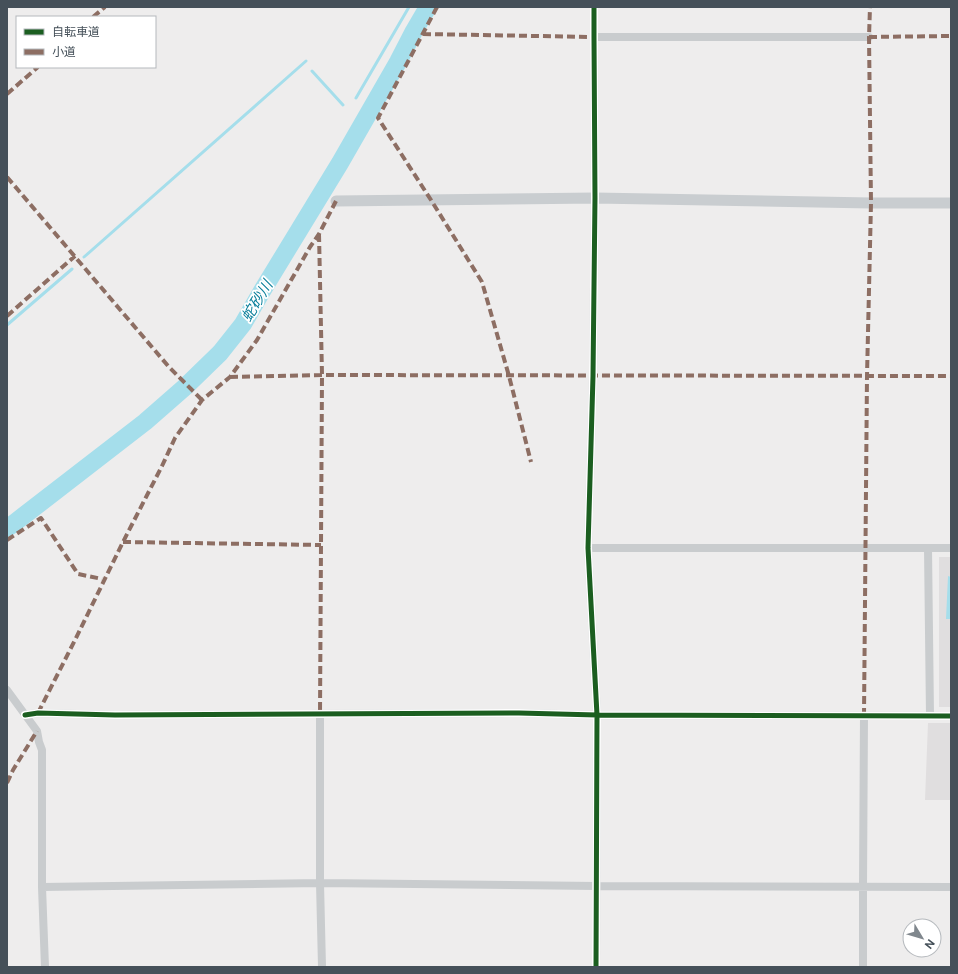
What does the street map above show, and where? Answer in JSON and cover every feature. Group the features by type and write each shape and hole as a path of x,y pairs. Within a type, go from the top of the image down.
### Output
{"street":[{"path":"594,7 595,198 593,376 588,548 597,715 596,967"},
{"path":"594,37 869,36"},
{"path":"336,202 595,198 951,203"},
{"path":"588,548 951,548"},
{"path":"928,548 930,716"},
{"path":"7,690 37,731 42,750 42,887 45,967"},
{"path":"25,715 38,713 115,715 519,713 597,715 951,716"},
{"path":"320,714 320,883 322,967"},
{"path":"863,967 864,716"},
{"path":"42,887 320,883 596,886 951,887"}],"shaded area":[{"path":"939,557 951,557 951,707 939,707"},
{"path":"928,723 951,723 951,800 925,800"}],"water":[{"path":"948,576 951,577 951,619 946,619"}],"waterway":[{"path":"356,98 409,7"},
{"name":"蛇砂川","path":"7,528 145,422 185,387 220,353 243,324 340,163 428,7"},
{"path":"84,257 306,61"},
{"path":"312,71 343,105"},
{"path":"7,325 72,269"}],"marked path":[{"path":"94,16 105,7"},
{"path":"437,7 378,118 482,282 509,376 531,462"},
{"path":"864,716 867,376 871,203 870,7"},
{"path":"423,34 594,37"},
{"path":"869,37 951,36"},
{"path":"7,94 37,68"},
{"path":"7,177 169,367 202,400"},
{"path":"38,713 175,438 202,400 230,377 257,340 310,247 319,234 336,201"},
{"path":"319,234 322,375 320,714"},
{"path":"7,316 75,256"},
{"path":"230,377 322,375 951,376"},
{"path":"7,540 41,518 78,574 102,579"},
{"path":"123,542 321,545"},
{"path":"7,783 13,770 37,731"}],"cycle path":[{"path":"594,7 595,198 593,376 588,548 597,715 596,967"},
{"path":"25,715 38,713 115,715 519,713 597,715 951,716"}]}
